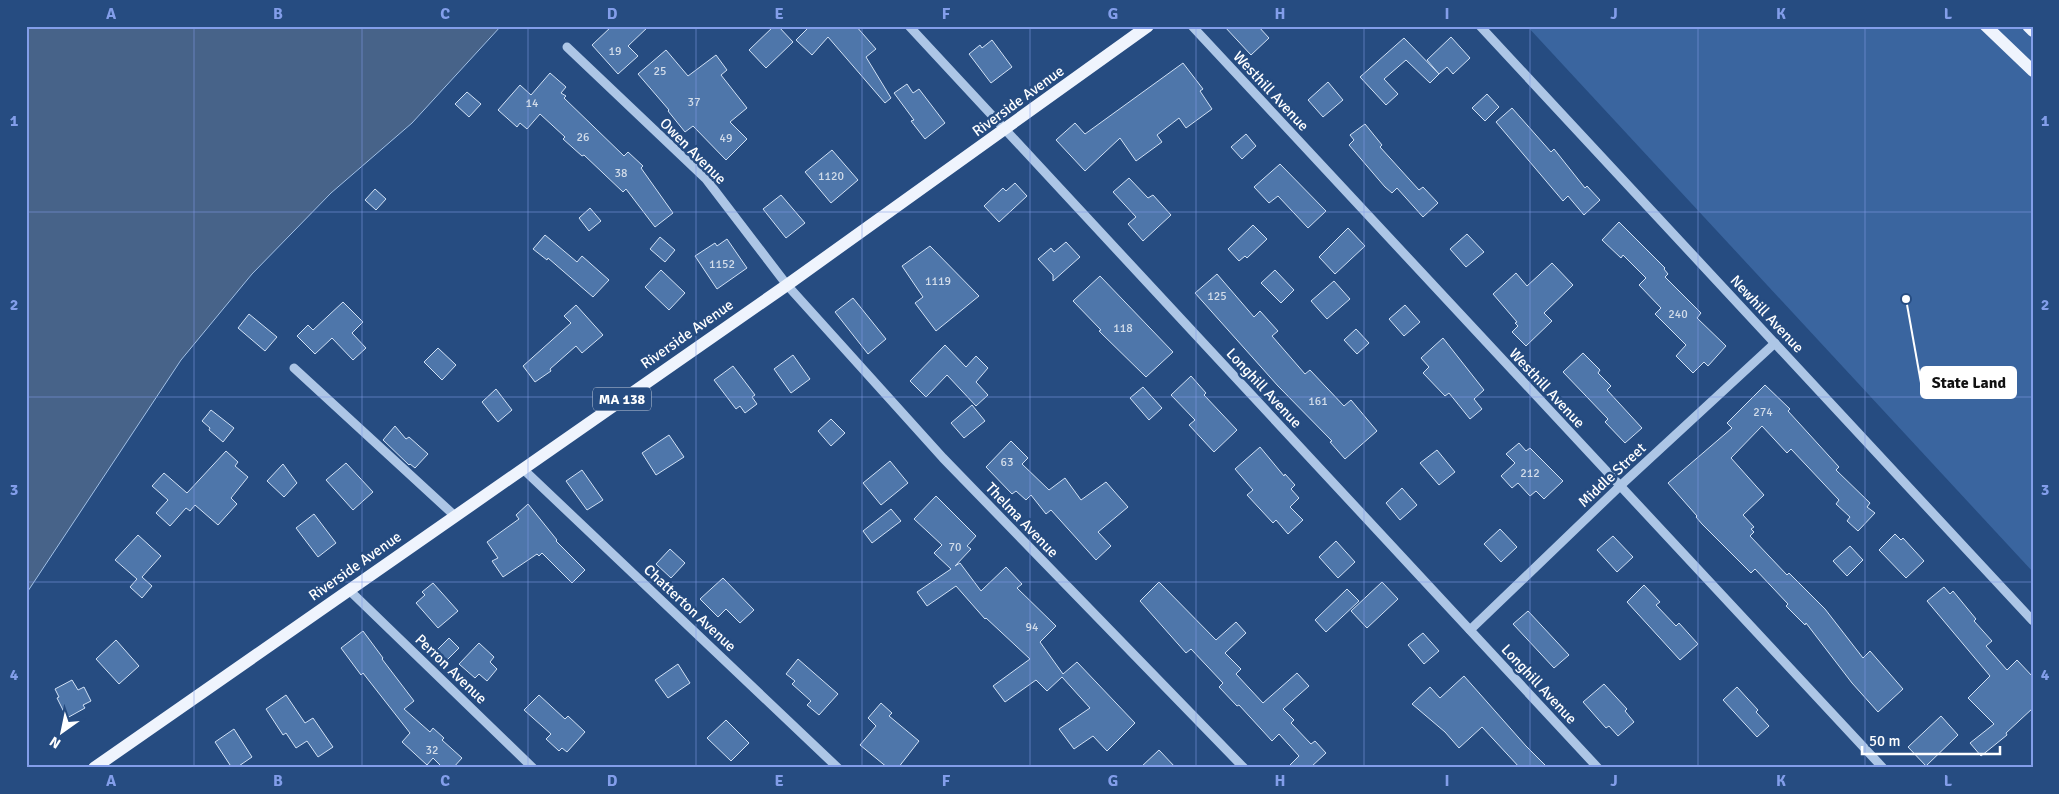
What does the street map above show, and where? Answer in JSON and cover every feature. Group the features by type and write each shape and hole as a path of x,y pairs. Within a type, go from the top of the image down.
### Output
{"main road":[{"name":"Riverside Avenue","path":"94,768 787,285 1148,26"},
{"path":"1986,26 2033,71"},
{"path":"2028,26 2033,31"}],"street":[{"name":"Longhill Avenue","path":"909,26 1598,768"},
{"name":"Westhill Avenue","path":"1192,26 1883,768"},
{"name":"Newhill Avenue","path":"1480,26 2033,621"},
{"name":"Owen Avenue","path":"567,48 706,179 787,285"},
{"name":"Thelma Avenue","path":"787,285 943,458 1244,768"},
{"name":"Middle Street","path":"1470,630 1620,486 1775,343"},
{"path":"294,368 455,516"},
{"name":"Chatterton Avenue","path":"522,469 838,768"},
{"name":"Perron Avenue","path":"350,590 533,768"}],"shaded area":[{"path":"26,26 501,26 412,123 331,193 252,274 181,360 26,594"},
{"path":"1527,26 2033,26 2033,572"}],"building":[{"path":"612,26 649,26 628,46 638,56 618,74 592,45"},
{"path":"774,26 778,26 793,42 766,68 749,50"},
{"path":"810,26 856,26 876,49 866,57 891,98 885,103 828,37 812,55 796,40"},
{"path":"1224,26 1258,26 1269,38 1251,55"},
{"path":"1451,37 1470,58 1453,74 1447,67 1439,74 1427,60"},
{"path":"1404,38 1439,74 1430,83 1406,60 1384,79 1398,94 1386,105 1360,77"},
{"path":"992,40 1012,67 991,83 969,54 980,45 982,48"},
{"path":"666,50 688,76 716,55 727,70 721,75 747,108 730,122 747,139 726,160 693,126 685,132 638,74"},
{"path":"1183,63 1203,89 1200,91 1212,109 1186,128 1179,118 1157,135 1162,142 1136,161 1120,138 1085,171 1056,140 1075,123 1085,134"},
{"path":"550,73 566,87 561,93 566,96 564,98 624,156 628,152 643,166 641,168 673,213 655,227 626,189 623,192 584,155 582,156 563,139 565,137 540,114 527,129 520,123 517,127 498,110 520,85 531,95"},
{"path":"1328,82 1343,100 1323,117 1308,100"},
{"path":"907,84 913,93 919,89 945,123 925,139 911,121 914,120 894,93"},
{"path":"467,92 481,104 469,117 455,104"},
{"path":"1487,94 1499,107 1485,121 1472,108"},
{"path":"1512,108 1551,152 1554,149 1585,188 1587,186 1600,200 1584,215 1568,196 1563,201 1496,122"},
{"path":"1365,124 1382,145 1380,147 1419,190 1423,187 1438,203 1423,217 1397,188 1392,193 1385,187 1349,145 1354,140 1350,135"},
{"path":"1246,134 1256,146 1242,159 1231,147"},
{"path":"832,150 858,180 831,203 805,172"},
{"path":"1280,164 1326,211 1308,228 1278,196 1269,203 1254,187"},
{"path":"1129,178 1148,198 1153,195 1171,215 1143,241 1128,224 1136,217 1113,192"},
{"path":"1015,183 1027,196 999,222 984,206 1003,188 1006,191"},
{"path":"375,189 386,199 376,210 365,200"},
{"path":"781,195 805,223 786,238 763,209"},
{"path":"590,208 601,221 589,231 579,218"},
{"path":"1619,222 1665,268 1668,274 1665,277 1701,313 1697,318 1726,346 1708,366 1704,362 1693,373 1676,356 1686,345 1655,314 1661,308 1639,285 1646,278 1623,255 1621,258 1602,240"},
{"path":"1253,225 1267,239 1247,258 1245,256 1239,261 1228,249"},
{"path":"1348,228 1365,246 1335,274 1319,257"},
{"path":"1467,234 1484,252 1466,267 1450,249"},
{"path":"545,235 577,262 582,256 609,280 593,297 548,258 547,260 533,249"},
{"path":"660,237 675,250 665,262 650,249"},
{"path":"727,239 747,268 717,289 695,256 715,243 717,246"},
{"path":"1066,242 1080,257 1053,281 1053,275 1038,259 1051,248 1054,252"},
{"path":"930,246 979,296 936,331 915,303 923,297 902,266"},
{"path":"1552,263 1573,285 1544,313 1552,321 1526,346 1512,332 1518,326 1515,323 1517,322 1493,294 1516,273 1527,286"},
{"path":"661,270 685,293 669,310 645,287"},
{"path":"1275,270 1294,290 1281,303 1261,283"},
{"path":"1217,274 1254,317 1260,311 1278,331 1272,336 1305,374 1310,370 1344,406 1351,400 1377,431 1345,459 1330,442 1332,441 1278,386 1195,293"},
{"path":"1100,276 1173,352 1146,377 1099,331 1101,330 1073,301"},
{"path":"1334,281 1350,299 1327,319 1311,301"},
{"path":"853,298 886,339 868,354 835,312"},
{"path":"343,302 363,322 352,333 366,348 353,360 332,338 315,354 297,336 308,325 313,330"},
{"path":"576,305 603,335 582,353 576,346 550,369 551,371 535,382 523,366 571,323 564,316"},
{"path":"1405,305 1420,322 1404,336 1389,319"},
{"path":"249,314 277,337 265,351 238,328"},
{"path":"1356,329 1369,343 1357,354 1344,340"},
{"path":"1443,338 1484,390 1474,399 1482,409 1470,419 1449,393 1445,396 1423,373 1429,367 1421,358"},
{"path":"945,345 966,367 976,356 988,368 976,382 988,395 976,406 947,375 926,397 910,381"},
{"path":"438,348 456,365 442,380 424,362"},
{"path":"1583,353 1600,370 1598,373 1611,386 1607,390 1642,428 1625,443 1605,422 1608,419 1563,372"},
{"path":"793,355 810,379 791,393 774,369"},
{"path":"733,366 755,395 752,397 757,404 745,413 740,406 736,409 714,380"},
{"path":"1191,376 1206,393 1204,395 1237,430 1214,452 1189,425 1195,420 1171,395"},
{"path":"1765,385 1790,409 1788,411 1839,467 1836,470 1870,503 1867,507 1875,513 1858,531 1847,521 1850,517 1836,504 1839,500 1791,449 1787,453 1762,426 1731,458 1764,495 1743,515 1754,527 1751,529 1754,532 1750,536 1787,575 1789,573 1825,609 1863,658 1870,651 1903,689 1878,712 1852,683 1806,623 1805,625 1786,606 1788,604 1755,569 1751,573 1702,524 1668,483 1732,428 1727,423"},
{"path":"1143,387 1162,408 1149,420 1130,398"},
{"path":"496,389 512,410 498,422 482,402"},
{"path":"972,405 985,421 964,438 951,423"},
{"path":"211,410 234,428 223,442 202,421"},
{"path":"831,419 845,433 831,446 818,431"},
{"path":"395,426 406,439 409,437 428,454 415,468 409,465 383,440"},
{"path":"669,435 684,457 656,475 642,453"},
{"path":"1011,441 1028,458 1022,464 1049,490 1065,478 1081,500 1106,482 1128,507 1098,532 1111,546 1096,560 1051,510 1046,514 1031,495 1026,500 1016,491 1012,494 986,467"},
{"path":"1519,443 1526,451 1530,448 1563,481 1544,499 1536,491 1530,496 1518,483 1512,488 1501,476 1515,463 1506,454"},
{"path":"1260,447 1284,476 1285,474 1295,485 1291,489 1299,498 1290,507 1303,520 1288,534 1276,520 1273,523 1247,495 1253,490 1235,469"},
{"path":"1437,450 1455,472 1439,485 1420,463"},
{"path":"226,451 238,462 235,466 248,477 231,498 237,504 218,525 195,505 190,511 186,508 170,526 156,513 168,500 152,486 164,473 187,493"},
{"path":"890,461 908,483 881,505 863,483"},
{"path":"346,463 373,492 353,510 326,480"},
{"path":"283,464 297,483 284,497 267,481"},
{"path":"582,470 603,500 587,510 566,481"},
{"path":"1402,488 1417,505 1400,520 1386,503"},
{"path":"936,496 976,536 967,546 971,549 955,566 960,563 981,591 1006,567 1022,584 1017,588 1056,626 1040,642 1063,674 1077,662 1135,723 1107,751 1093,736 1074,749 1059,729 1090,708 1062,677 1047,691 1036,680 1005,702 993,686 1030,659 985,619 956,586 927,606 917,592 951,569 934,553 942,545 914,519"},
{"path":"528,504 556,541 585,570 572,583 542,553 539,556 537,554 503,577 492,561 498,558 487,542 519,519 516,515"},
{"path":"891,509 901,521 872,543 863,531"},
{"path":"314,514 336,543 318,557 296,528"},
{"path":"1500,529 1517,547 1501,562 1484,544"},
{"path":"1895,534 1901,540 1903,538 1924,561 1906,578 1879,550"},
{"path":"138,535 161,556 142,577 152,586 142,598 130,587 137,579 115,560"},
{"path":"1613,536 1633,557 1617,572 1597,550"},
{"path":"1336,541 1355,562 1338,578 1319,557"},
{"path":"1850,546 1863,560 1847,576 1833,561"},
{"path":"670,549 685,563 671,578 656,564"},
{"path":"723,578 754,610 740,623 726,609 718,617 700,599"},
{"path":"1159,582 1216,640 1236,622 1246,633 1225,653 1241,669 1236,674 1263,703 1297,673 1309,686 1283,709 1294,720 1291,723 1311,744 1315,741 1326,753 1310,768 1287,768 1299,756 1279,734 1272,741 1239,705 1237,706 1219,687 1223,683 1191,649 1186,653 1140,601"},
{"path":"1382,582 1398,599 1367,628 1351,611"},
{"path":"433,583 458,611 438,628 416,603 425,595 422,592"},
{"path":"1644,585 1660,602 1656,605 1676,626 1679,623 1698,644 1680,660 1627,602"},
{"path":"1944,587 1950,594 1953,591 1976,619 1974,621 1992,641 1986,646 2007,670 2017,660 2033,677 2033,708 2006,733 2007,735 1981,756 1970,743 1994,724 1968,698 1990,676 1927,601"},
{"path":"1347,589 1359,601 1326,632 1315,620"},
{"path":"1528,611 1569,655 1554,668 1513,624"},
{"path":"363,631 414,701 404,709 430,732 433,728 444,738 442,740 462,758 453,768 443,768 433,758 427,765 402,742 410,733 341,648"},
{"path":"1423,633 1439,651 1424,664 1408,645"},
{"path":"449,638 459,648 446,661 436,651"},
{"path":"116,640 139,666 119,684 96,659"},
{"path":"479,643 494,657 490,662 497,669 487,681 479,674 475,678 459,664"},
{"path":"798,659 838,694 819,715 807,705 811,701 792,684 795,681 786,674"},
{"path":"678,664 690,683 668,698 655,680"},
{"path":"1464,676 1548,768 1520,768 1482,727 1459,748 1445,732 1412,704 1430,687 1440,698"},
{"path":"72,680 78,690 84,687 91,701 83,705 85,708 67,718 57,698 59,697 55,689"},
{"path":"1604,684 1627,709 1625,711 1634,722 1618,736 1609,726 1606,728 1583,702"},
{"path":"1737,687 1758,710 1756,712 1769,726 1757,737 1723,700"},
{"path":"286,695 305,723 313,718 333,747 318,757 307,741 296,748 286,733 283,735 266,709"},
{"path":"539,695 565,719 568,716 585,732 567,752 562,748 559,751 546,739 551,734 524,710"},
{"path":"881,703 892,713 889,716 919,741 898,768 888,768 860,745 876,726 868,718"},
{"path":"1941,716 1958,735 1926,766 1908,747"},
{"path":"726,720 749,743 731,761 707,738"},
{"path":"234,729 252,757 236,768 232,768 215,742"},
{"path":"1159,750 1176,768 1140,768"}],"place":[{"name":"State Land","path":"1906,299"}]}
